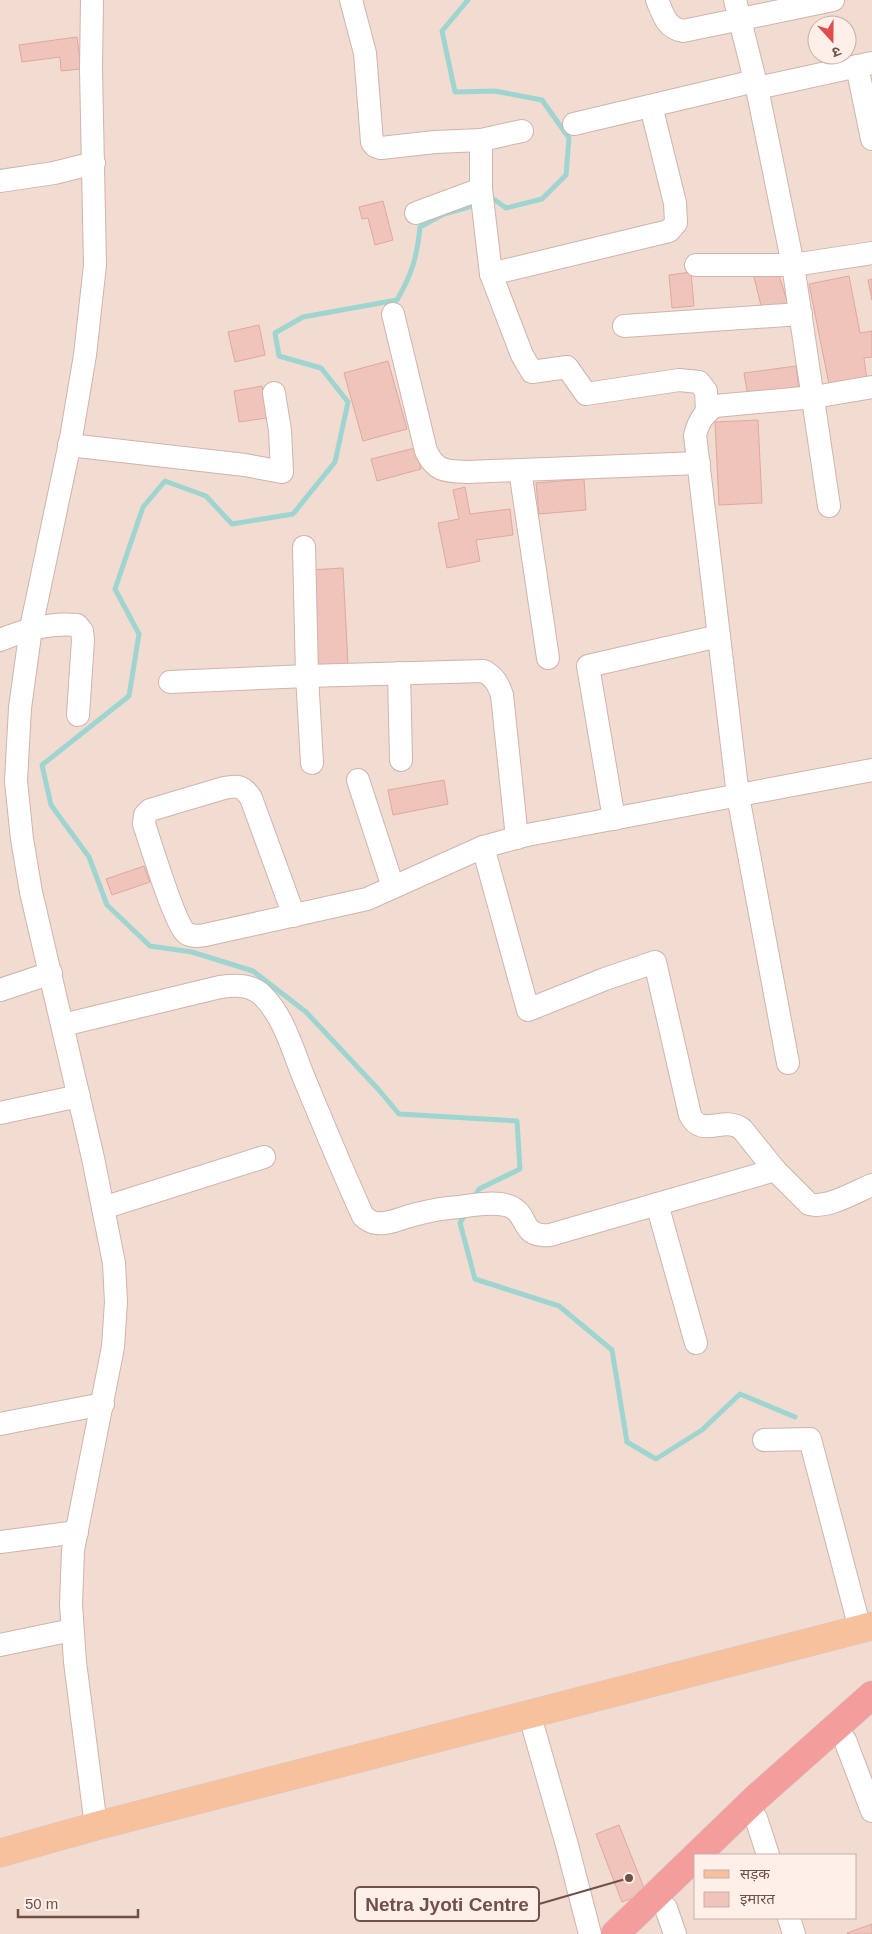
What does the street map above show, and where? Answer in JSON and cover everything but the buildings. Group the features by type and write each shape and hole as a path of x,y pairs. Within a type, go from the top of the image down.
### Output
{"highway":[{"path":"698,1854 763,1791 872,1695"},
{"path":"720,1854 756,1818 872,1718"},
{"path":"615,1934 694,1858"},
{"path":"638,1934 694,1880"}],"main road":[{"path":"0,1854 96,1826 529,1713 866,1628"}],"street":[{"path":"92,0 91,69 95,265 85,355 70,445 31,628 16,748 8,791 22,839 31,892 79,1096 114,1263 116,1302 113,1347 73,1550 71,1604 75,1662 96,1826"},
{"path":"352,0 365,53 372,142 375,146 381,148 435,142 481,140 522,131"},
{"path":"657,0 668,24 674,30 683,30 737,9 833,0"},
{"path":"737,9 756,85 793,265 829,506"},
{"path":"574,124 651,106 865,65 872,139"},
{"path":"491,274 669,232 676,223 675,203 651,106"},
{"path":"481,140 481,189 491,274 522,355 532,372 567,367 586,394 679,380 698,382 706,391 707,412"},
{"path":"0,181 54,173 94,162"},
{"path":"416,213 481,189"},
{"path":"696,265 793,265 872,253"},
{"path":"393,314 426,451 432,463 440,469 451,472 699,463"},
{"path":"624,326 801,314"},
{"path":"788,1063 738,796 695,435 699,421 716,406 814,397 872,387"},
{"path":"70,445 236,463 282,472 280,432 274,393"},
{"path":"520,470 548,658"},
{"path":"304,547 307,676 312,763"},
{"path":"0,640 31,628 76,624 82,631 78,715"},
{"path":"614,819 588,666 719,636"},
{"path":"170,682 484,671 498,684 502,695 517,838"},
{"path":"399,673 401,760"},
{"path":"294,916 251,798 243,787 224,788 150,810 145,815 144,824 177,918 187,934 195,936 294,916 367,899 483,846 872,770"},
{"path":"358,780 393,887"},
{"path":"483,846 528,1010 605,979 655,962 690,1114 694,1123 698,1126 730,1123 742,1129 775,1170 809,1204 816,1206 826,1204 872,1185"},
{"path":"0,990 51,973"},
{"path":"63,1025 220,987 239,985 252,988 263,995 281,1021 342,1171 363,1216 368,1221 383,1223 458,1207 502,1204 510,1206 520,1215 531,1233 542,1236 775,1170"},
{"path":"0,1113 79,1096"},
{"path":"103,1208 264,1157"},
{"path":"658,1204 696,1343"},
{"path":"0,1424 103,1404"},
{"path":"764,1440 810,1439 866,1628"},
{"path":"0,1542 77,1532"},
{"path":"0,1645 72,1630"},
{"path":"529,1713 567,1845 590,1934"},
{"path":"845,1740 872,1811"},
{"path":"756,1818 768,1854"},
{"path":"666,1908 675,1934"},
{"path":"789,1919 794,1934"}],"shaded area":[{"path":"0,0 872,0 872,1934 0,1934"}],"waterway":[{"path":"468,0 442,31 455,92 495,91 542,100 569,138 566,175 542,199 506,208 495,200"},
{"path":"469,207 444,214 420,227 413,265 407,282 397,300 303,317 275,333 279,356 321,368 348,402 335,462 293,514 232,524 206,496 165,481 143,507 115,589 139,634 129,696 42,765 51,805 89,857 107,905 150,946 192,952 253,971 306,1012 399,1114 517,1121 520,1169 479,1189 473,1199"},
{"path":"466,1213 460,1223 475,1279 559,1306 612,1350 627,1442 656,1459 702,1430 740,1394 795,1417"}],"place":[{"name":"Netra Jyoti Centre","path":"629,1878"}]}
